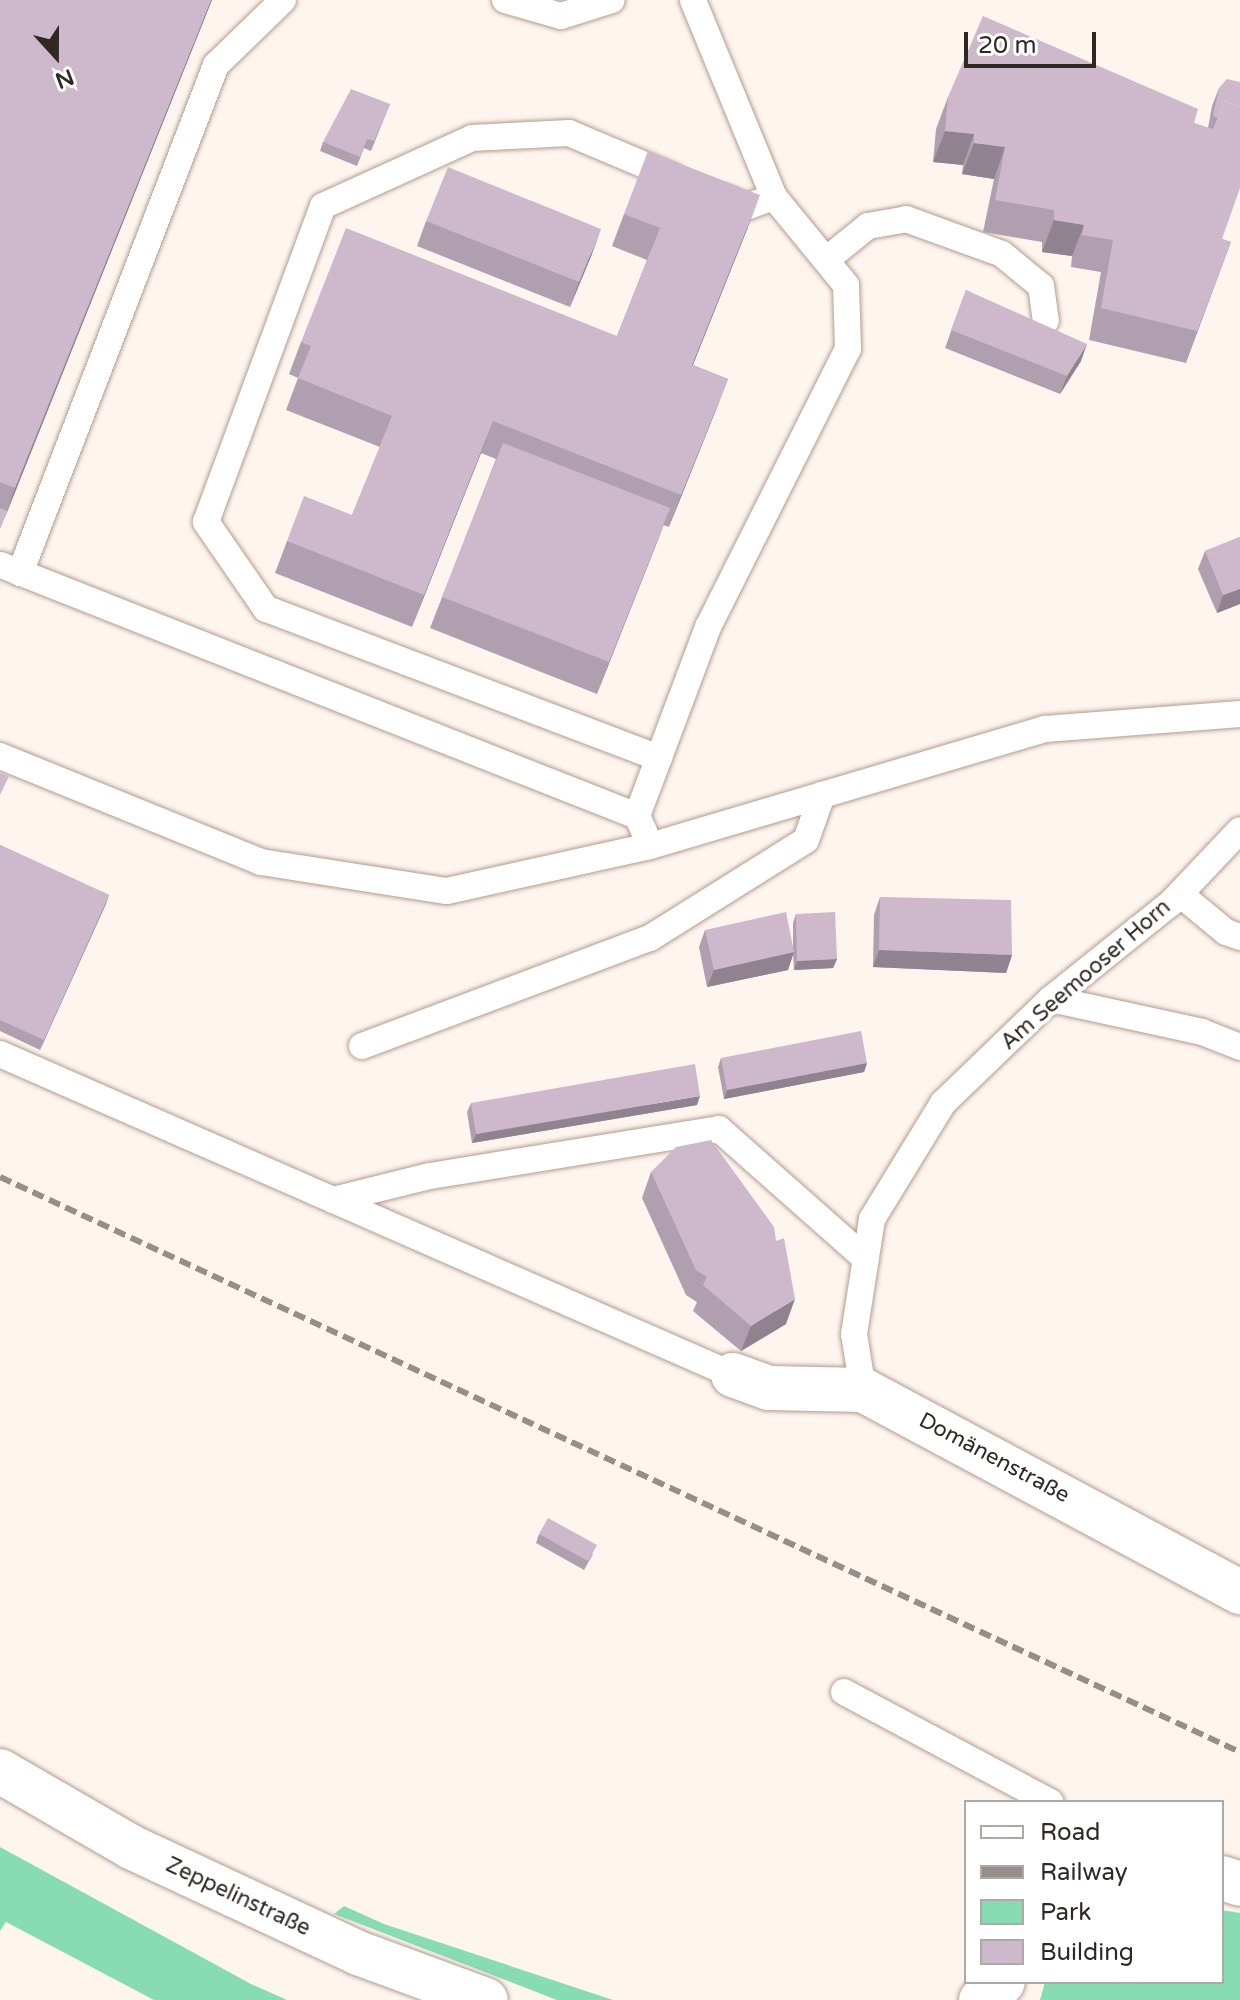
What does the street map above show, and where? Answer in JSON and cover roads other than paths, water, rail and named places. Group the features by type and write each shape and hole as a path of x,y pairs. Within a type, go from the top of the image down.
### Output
{"street":[{"name":"Domänenstraße","path":"733,1375 769,1388 863,1390 1240,1592"},
{"name":"Zeppelinstraße","path":"0,1771 131,1847 358,1953 486,2000"},
{"path":"981,2000 1001,1984"}],"lane":[{"path":"283,0 216,65 11,569 637,816"},
{"path":"505,0 561,16 612,0"},
{"path":"650,846 637,816 708,627 848,349 846,285 774,197 693,0"},
{"path":"659,758 266,609 206,522 323,206 472,138 569,133 746,207 774,197"},
{"path":"826,260 868,226 906,219 1002,254 1041,286 1046,321"},
{"path":"0,756 261,862 447,891 650,846 1045,729 1240,714"},
{"path":"362,1046 650,938 806,840 822,795"},
{"name":"Am Seemooser Horn","path":"863,1390 854,1334 872,1219 943,1103 1051,999 1180,894 1240,830"},
{"path":"1180,894 1226,932 1240,937"},
{"path":"1051,999 1202,1032 1240,1047"},
{"path":"0,1054 733,1375"},
{"path":"333,1200 430,1176 719,1129 866,1259"},
{"path":"844,1692 1038,1799"}],"railway":[{"path":"0,1177 1240,1752"}]}
